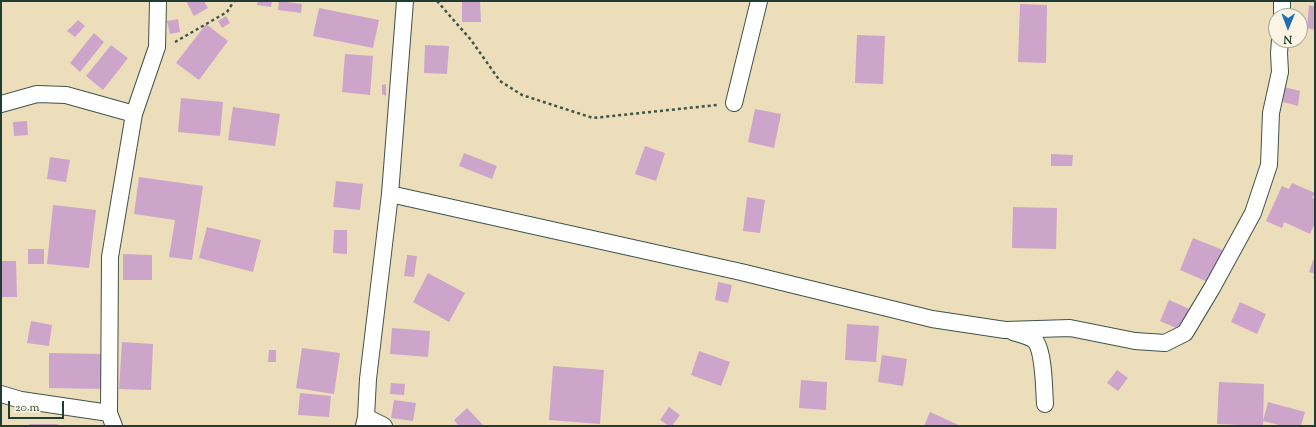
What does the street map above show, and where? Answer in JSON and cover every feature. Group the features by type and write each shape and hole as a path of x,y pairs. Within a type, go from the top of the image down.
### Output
{"street":[{"path":"1,394 21,400 112,419 110,257 134,114 157,47 158,1"},
{"path":"384,426 365,422 368,379 390,194 405,1"},
{"path":"734,103 759,1"},
{"path":"1005,330 1070,328 1135,341 1165,343 1185,333 1212,288 1253,213 1269,165 1271,113 1280,72 1279,48"},
{"path":"1,104 37,94 66,95 134,114"},
{"path":"390,194 741,272 932,319 1005,330 1025,336 1036,341 1041,354 1045,404"}],"path":[{"path":"171,46 176,41 227,12 234,1"},
{"path":"437,1 471,40 500,81 522,95 593,118 734,103"}],"building":[{"path":"186,1 204,1 208,8 194,16"},
{"path":"258,1 272,1 271,7 257,5"},
{"path":"279,1 302,4 301,13 278,10"},
{"path":"462,1 480,1 481,22 462,22"},
{"path":"1020,4 1047,5 1046,63 1018,62"},
{"path":"1309,5 1315,7 1315,30 1308,28"},
{"path":"319,8 379,20 373,48 313,36"},
{"path":"226,16 230,23 222,28 218,21"},
{"path":"178,19 180,32 170,34 167,21"},
{"path":"78,20 85,26 75,37 67,31"},
{"path":"206,24 228,41 199,80 176,63"},
{"path":"94,33 104,42 80,72 70,63"},
{"path":"857,35 885,36 883,84 855,83"},
{"path":"111,45 128,58 103,90 86,76"},
{"path":"425,45 449,46 447,74 424,73"},
{"path":"345,54 373,56 370,95 342,92"},
{"path":"386,84 386,96 382,94 382,85"},
{"path":"1284,87 1300,91 1298,106 1283,102"},
{"path":"181,98 223,102 220,136 178,132"},
{"path":"233,107 280,114 275,146 228,140"},
{"path":"755,109 781,114 774,148 748,142"},
{"path":"27,121 28,135 14,136 13,122"},
{"path":"645,146 665,153 656,181 635,174"},
{"path":"464,153 497,166 492,179 459,166"},
{"path":"1051,154 1073,155 1072,166 1051,166"},
{"path":"50,157 70,160 66,182 47,179"},
{"path":"139,177 203,186 192,260 169,257 175,220 134,214"},
{"path":"336,181 363,184 360,210 333,207"},
{"path":"1292,183 1315,193 1312,198 1315,199 1315,223 1310,234 1284,222 1282,228 1266,221 1282,186 1289,189"},
{"path":"747,197 765,200 760,233 743,231"},
{"path":"53,205 96,210 89,268 47,264"},
{"path":"1013,207 1057,208 1056,249 1012,248"},
{"path":"207,227 261,240 253,272 199,258"},
{"path":"334,230 347,230 347,254 333,253"},
{"path":"1193,238 1228,252 1210,283 1180,270"},
{"path":"28,249 44,249 44,264 28,264"},
{"path":"123,254 152,255 152,280 123,280"},
{"path":"407,255 417,256 414,277 404,276"},
{"path":"1313,260 1315,261 1315,274 1309,272"},
{"path":"1,261 16,261 17,297 1,297"},
{"path":"428,273 465,293 449,322 413,302"},
{"path":"718,282 732,285 728,303 715,300"},
{"path":"1169,300 1194,311 1185,332 1160,321"},
{"path":"1240,302 1266,314 1257,334 1231,322"},
{"path":"31,321 52,325 49,346 27,343"},
{"path":"847,324 879,326 876,362 845,360"},
{"path":"392,328 430,331 428,357 390,354"},
{"path":"122,342 153,344 151,390 119,389"},
{"path":"302,348 340,353 334,394 296,388"},
{"path":"269,350 276,350 276,362 268,362"},
{"path":"699,351 730,362 721,386 691,375"},
{"path":"49,353 103,354 102,389 49,388"},
{"path":"882,355 907,359 903,386 878,382"},
{"path":"553,366 604,370 600,424 549,420"},
{"path":"1117,370 1128,378 1118,391 1107,383"},
{"path":"801,380 827,382 826,410 799,408"},
{"path":"1219,382 1264,384 1263,426 1217,424"},
{"path":"391,383 405,384 404,395 390,394"},
{"path":"300,393 331,396 329,417 298,415"},
{"path":"394,400 416,403 413,421 391,418"},
{"path":"1268,402 1305,412 1301,426 1283,426 1263,421"},
{"path":"669,407 680,415 672,426 669,426 660,420"},
{"path":"467,408 484,426 459,426 454,420"},
{"path":"930,412 961,426 924,426"},
{"path":"29,424 58,424 58,426 29,426"}]}
